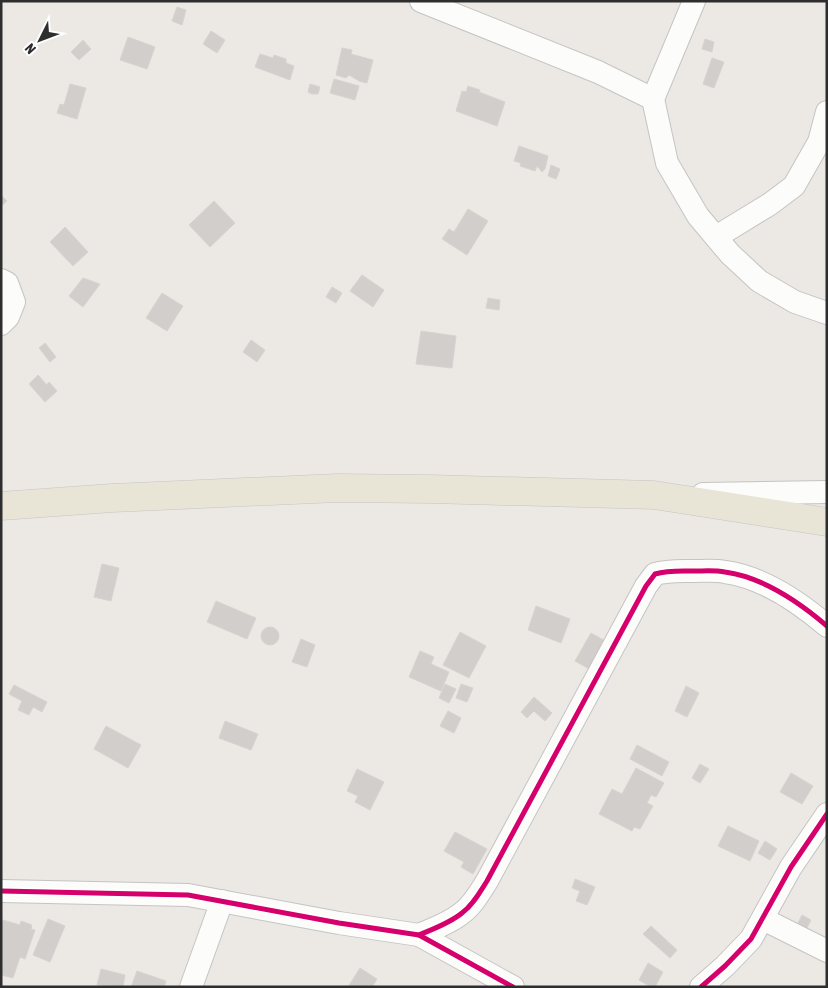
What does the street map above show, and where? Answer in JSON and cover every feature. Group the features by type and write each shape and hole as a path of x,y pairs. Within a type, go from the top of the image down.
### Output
{"main road":[{"path":"1,506 112,498 337,488 654,495 827,522"}],"street":[{"path":"421,1 598,72 653,99"},
{"path":"694,1 653,99 667,164 698,216 730,254 759,281 795,302 827,313"},
{"path":"716,237 770,204 794,186 819,142 827,112"},
{"path":"1,280 7,283 14,302 8,317 1,324"},
{"path":"654,495 827,492"},
{"path":"419,935 463,913 478,895 646,586 655,574 671,571 725,572 752,579 803,607 827,626"},
{"path":"701,987 739,953 751,939 791,867 827,814"},
{"path":"1,891 188,895 339,923 419,935 513,987"},
{"path":"191,987 222,900"},
{"path":"763,919 827,951"}],"building":[{"path":"177,7 186,10 182,25 172,21"},
{"path":"211,31 225,40 217,53 203,44"},
{"path":"128,37 155,47 147,69 120,60"},
{"path":"705,39 714,42 712,52 702,49"},
{"path":"83,40 91,49 79,60 71,52"},
{"path":"342,48 352,50 351,54 373,60 367,83 349,75 346,78 336,75"},
{"path":"260,54 273,58 274,55 286,59 286,63 294,66 290,80 255,67"},
{"path":"712,58 724,62 714,88 703,84"},
{"path":"334,79 359,86 355,100 330,93"},
{"path":"70,84 86,88 77,119 57,113 60,104 64,105"},
{"path":"310,84 320,87 318,94 308,92"},
{"path":"468,86 505,102 497,126 456,111 462,91 466,92"},
{"path":"519,146 548,156 545,169 542,172 537,166 535,171 520,166 521,163 514,161"},
{"path":"551,165 560,169 556,179 548,176"},
{"path":"1,195 7,201 1,206"},
{"path":"214,201 235,223 210,247 189,225"},
{"path":"468,209 488,221 467,255 442,239 449,229 454,232"},
{"path":"65,227 88,252 73,266 50,242"},
{"path":"362,275 384,290 373,307 350,291"},
{"path":"83,278 100,284 83,307 69,296"},
{"path":"332,287 342,293 336,303 326,297"},
{"path":"162,293 183,306 167,331 146,318"},
{"path":"488,298 500,300 499,310 486,308"},
{"path":"421,331 456,336 452,368 416,364"},
{"path":"251,340 265,350 257,362 243,352"},
{"path":"45,343 56,357 50,362 39,348"},
{"path":"38,375 47,385 49,382 57,391 45,402 29,384"},
{"path":"102,564 119,568 111,601 94,597"},
{"path":"216,601 256,618 247,639 207,622"},
{"path":"536,606 570,619 561,643 528,630"},
{"path":"270,627 276,630 279,636 276,642 270,645 264,642 261,636 264,630"},
{"path":"460,632 486,646 469,678 443,665"},
{"path":"591,633 607,642 591,670 575,661"},
{"path":"301,639 315,645 307,667 292,662"},
{"path":"420,651 434,657 431,664 449,672 441,691 409,677"},
{"path":"445,684 456,689 449,703 439,698"},
{"path":"461,684 473,688 467,702 456,698"},
{"path":"14,685 47,702 42,712 33,707 29,715 18,710 22,701 9,694"},
{"path":"686,686 699,693 687,717 675,711"},
{"path":"534,697 552,713 545,721 534,711 527,718 521,712"},
{"path":"448,711 461,718 454,733 440,726"},
{"path":"225,721 258,734 251,750 219,738"},
{"path":"106,726 141,745 128,768 94,749"},
{"path":"637,745 669,762 662,776 630,759"},
{"path":"700,764 709,769 700,783 692,778"},
{"path":"636,768 664,783 656,797 651,795 647,803 653,806 640,829 634,827 632,831 599,814 612,789 622,794"},
{"path":"357,769 384,782 370,810 355,802 358,796 347,791"},
{"path":"791,773 813,786 802,804 780,792"},
{"path":"728,826 759,841 750,861 718,846"},
{"path":"455,832 487,849 473,874 461,867 464,862 444,851"},
{"path":"765,841 777,849 770,860 758,853"},
{"path":"575,879 595,887 587,905 576,901 580,891 572,888"},
{"path":"802,915 811,920 806,930 797,925"},
{"path":"48,919 65,926 50,962 33,955"},
{"path":"3,920 20,925 21,921 32,925 31,929 35,930 25,959 20,957 13,978 1,975 1,926"},
{"path":"651,926 677,950 670,958 643,934"},
{"path":"648,963 663,972 655,987 651,987 639,980"},
{"path":"360,968 377,979 372,987 348,987"},
{"path":"101,969 125,975 123,987 97,985"},
{"path":"137,971 166,981 164,987 131,987"}],"cycle path":[{"path":"419,935 457,917 470,906 479,894 646,586 655,574 674,571 721,571 753,579 792,600 827,626"},
{"path":"701,987 751,939 791,867 827,814"},
{"path":"1,891 188,895 339,923 419,935 513,987"}]}
